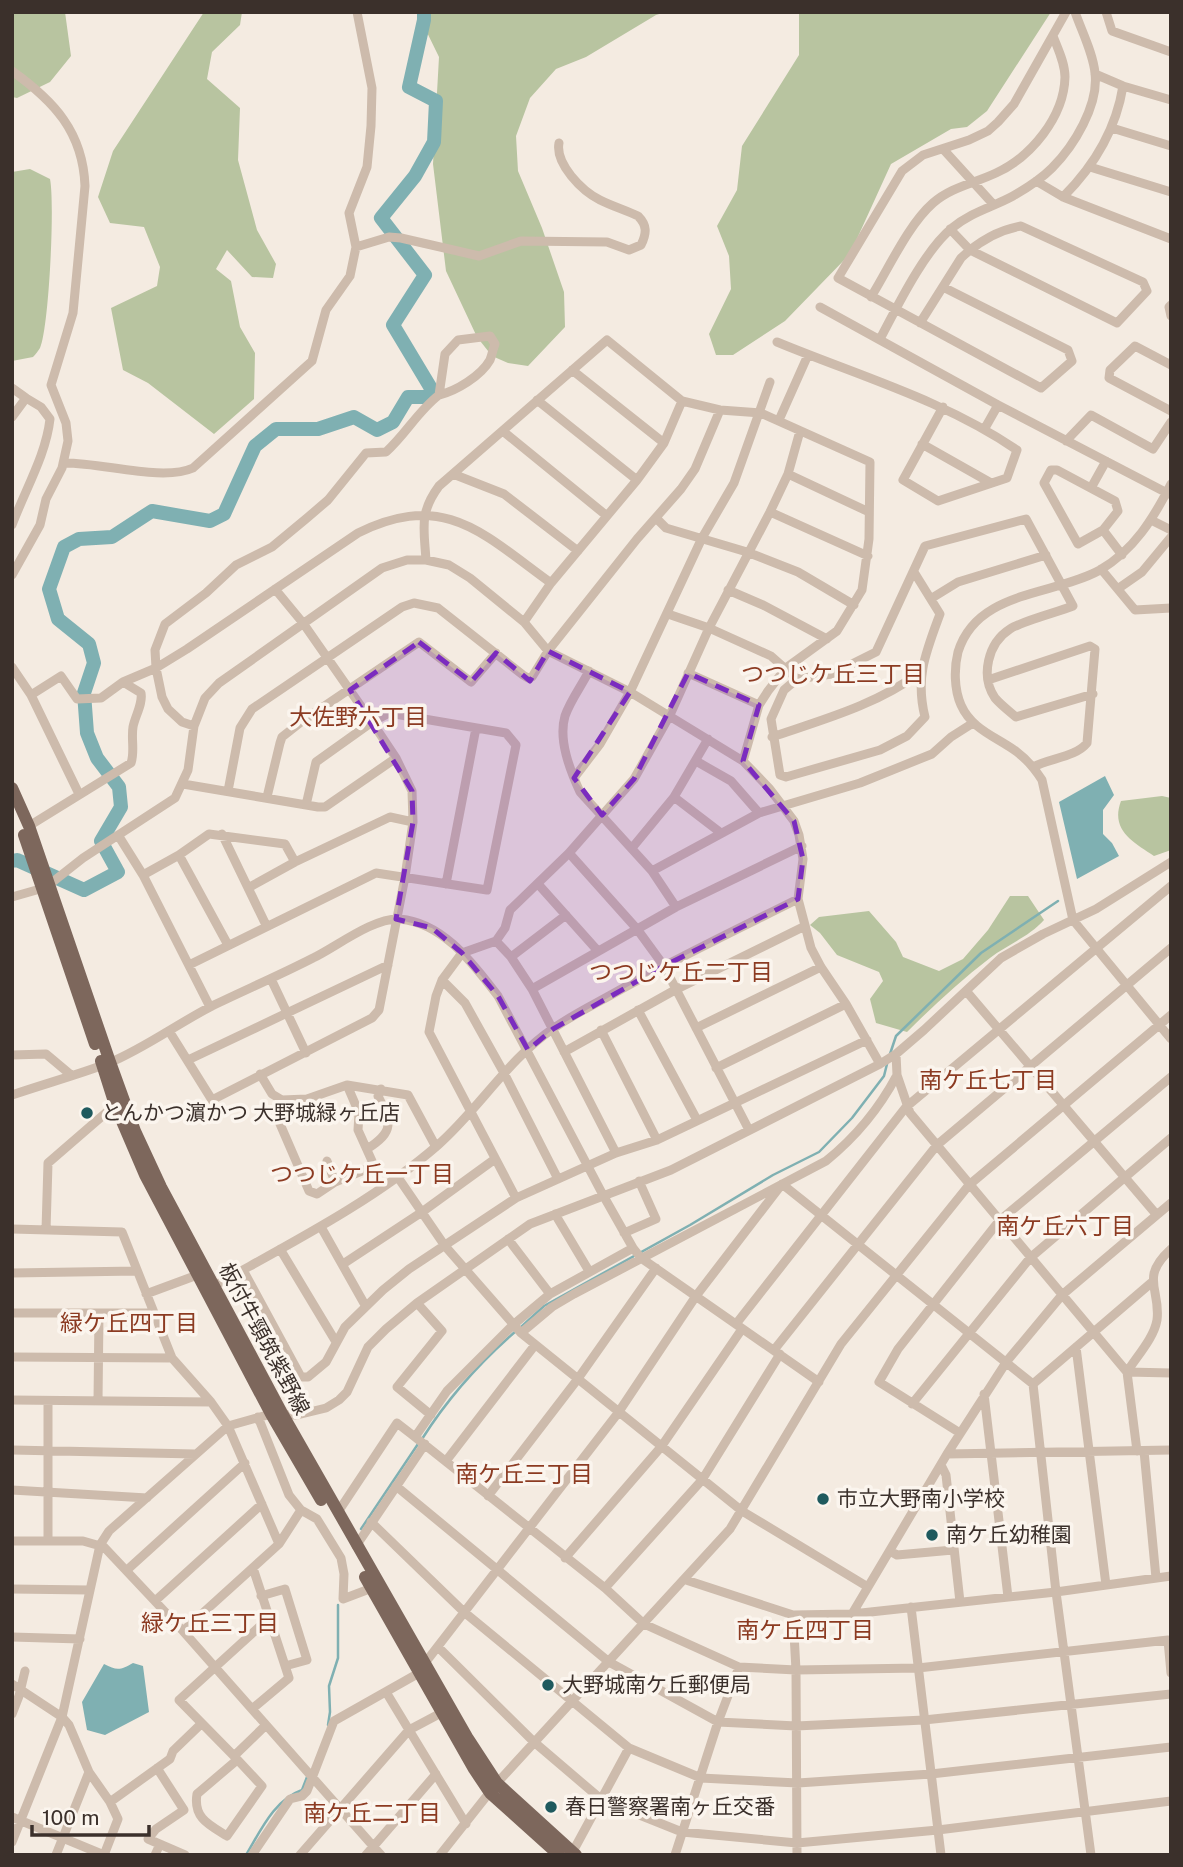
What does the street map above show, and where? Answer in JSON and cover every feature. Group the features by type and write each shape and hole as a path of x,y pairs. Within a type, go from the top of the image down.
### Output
{"main road":[{"name":"板付牛頸筑紫野線","path":"12,788 29,826 45,886"},
{"name":"板付牛頸筑紫野線","path":"12,808 45,886 106,1064 140,1143 270,1415 372,1588 467,1737 494,1788 574,1854"},
{"name":"板付牛頸筑紫野線","path":"106,1064 115,1105 145,1175 202,1273 214,1286 270,1415 338,1512 422,1668 441,1713 494,1788 559,1855"}],"street":[{"path":"63,463 85,462 158,473 186,471 193,468 312,361 326,310 350,276 356,247 349,213 367,167 370,151 372,88 357,12"},
{"path":"943,287 1069,350 1072,361 1041,388 838,278 902,170 923,155 988,131 1006,115 1066,12"},
{"path":"880,339 935,246 950,229 965,218 1011,197 1036,181 1066,152 1084,121 1094,96 1095,74 1075,12"},
{"path":"1106,12 1112,31 1171,51"},
{"path":"871,297 911,230 933,202 956,188 1000,172 1029,151 1040,139 1059,104 1065,76 1064,65 1053,36"},
{"path":"12,71 50,100 60,113 84,166 83,218 73,313 51,385 68,432 63,463 46,499 40,525 12,575"},
{"path":"1095,74 1123,86 1171,100"},
{"path":"1063,197 1090,167 1112,128 1123,86"},
{"path":"1112,128 1171,146"},
{"path":"356,247 389,237 479,256 521,241 607,242 629,250 642,245 646,232 642,220 600,200 583,187 561,159 558,152 559,143"},
{"path":"943,149 993,204"},
{"path":"1090,167 1171,192"},
{"path":"1036,181 1063,197 1171,239"},
{"path":"920,323 961,258 970,250 982,240 1021,226 1143,282 1147,291 1117,323 970,250 950,229"},
{"path":"1171,304 1171,316"},
{"path":"820,307 1066,441 1169,491 1137,540 1122,555 1101,569 1082,579 990,608 961,642 956,660 955,684 961,705 972,723 1017,752 1033,766 1046,794 1073,920 1171,1039"},
{"path":"194,726 182,722 168,709 162,697 155,650 165,624 206,593 236,565 272,547 318,509 366,453 386,452 404,435 425,406 439,395 449,393 465,383 489,361 495,344 490,336 458,340 445,355 439,395"},
{"path":"426,560 424,516 428,500 453,474 607,340 682,401 720,410 761,413 870,462 868,556 862,590 837,631 786,668 759,705 743,761"},
{"path":"778,342 943,407 985,428 1017,450 1007,478 938,501 903,480 943,407"},
{"path":"1171,365 1135,346 1110,370 1109,378 1171,411"},
{"path":"779,420 808,355"},
{"path":"572,370 664,443"},
{"path":"573,778 600,744 630,692 702,538 734,483 770,382"},
{"path":"12,388 41,407 50,419 48,440 12,524"},
{"path":"12,417 26,398"},
{"path":"537,400 636,480"},
{"path":"524,622 551,583 664,443 682,401"},
{"path":"985,428 998,405"},
{"path":"228,791 240,728 252,709 402,607 414,603 438,607 528,678 533,677 548,650 695,469 720,410"},
{"path":"1066,441 1091,415 1153,449 1171,422"},
{"path":"516,1198 429,1032 436,996 442,980 462,953 496,940 505,928 510,910 569,853 634,779 670,715 709,628 770,512 788,474 800,431"},
{"path":"504,432 607,516"},
{"path":"922,444 991,483"},
{"path":"1091,488 1106,461"},
{"path":"1051,470 1057,470 1091,488 1115,501 1118,511 1103,530 1078,544 1044,483 1051,470"},
{"path":"453,474 504,494 578,551"},
{"path":"788,474 869,512"},
{"path":"770,512 868,556"},
{"path":"31,695 61,676 77,699 101,698 123,682 156,668 358,533 386,520 424,516 460,521 476,529 551,583"},
{"path":"657,519 666,528 747,552 798,572 854,605"},
{"path":"914,572 940,614 921,672 920,698 925,718 907,736 880,750 786,777 780,775 771,719 785,690 797,679 832,674 876,652 925,546 1026,519 1073,606 1010,629 994,646 988,662 988,680 995,697 1016,717 1093,694"},
{"path":"1151,520 1171,530"},
{"path":"1103,530 1122,555"},
{"path":"1119,588 1142,572 1171,537"},
{"path":"932,598 957,582 1046,555"},
{"path":"12,897 45,886 175,798 188,770 194,726 205,698 219,683 382,568 407,560 426,560 449,565 470,578 524,622 548,650 630,692 743,761 783,805 794,821 802,846 798,899 803,927 821,967 846,1004 880,1064"},
{"path":"1101,569 1135,610 1171,608"},
{"path":"169,1031 212,1100 372,1018 380,1010 405,877 413,822 412,791 396,758 372,722 303,623 275,589"},
{"path":"728,590 827,639"},
{"path":"668,614 709,628 771,656 797,679"},
{"path":"267,797 282,737 419,642 471,682 496,653"},
{"path":"988,680 1090,646 1095,649 1089,736 1084,747 1033,766"},
{"path":"12,667 31,695 79,794"},
{"path":"589,671 566,715 562,735 573,778 580,792 652,871 676,907"},
{"path":"772,737 856,708 897,689 921,672"},
{"path":"688,673 759,705"},
{"path":"29,826 131,763 134,718 142,699 141,693 123,682"},
{"path":"189,965 376,873 487,890 516,745 506,733 389,713 316,762 306,805"},
{"path":"652,871 759,813 860,783 932,754 972,723"},
{"path":"446,884 476,728"},
{"path":"632,848 674,797 708,739"},
{"path":"183,784 325,807 396,758"},
{"path":"696,761 731,781 759,813"},
{"path":"674,797 721,833"},
{"path":"248,888 295,862 390,817 413,822"},
{"path":"143,875 209,834 285,844 295,862"},
{"path":"222,834 266,925"},
{"path":"116,836 143,875 211,1007"},
{"path":"531,989 676,907 802,846"},
{"path":"569,853 637,929 664,966 749,1130"},
{"path":"179,855 228,945"},
{"path":"12,1842 17,1819 62,1717 100,1545 109,1531 228,1426 270,1415 297,1415 326,1408 347,1392 368,1347 417,1303 530,1224 671,1170 880,1064 896,1054 967,992 1001,958 1096,909 1171,862"},
{"path":"538,884 597,950"},
{"path":"565,1558 661,1447 739,1326 821,1214 906,1107 1171,886"},
{"path":"214,1286 321,1227 436,1147 458,1127 504,1073 553,1029 664,966 798,899"},
{"path":"511,957 566,915"},
{"path":"12,1095 106,1064 211,1007 360,932 396,919 432,928 462,953 498,996 603,1195 641,1258 819,1382"},
{"path":"564,1052 675,990 803,927"},
{"path":"496,940 511,957 531,989 616,1153"},
{"path":"605,1588 702,1480 777,1352 858,1243 937,1145 1171,948"},
{"path":"188,1060 388,965"},
{"path":"696,1028 821,967"},
{"path":"271,979 306,1052"},
{"path":"442,980 465,1003 558,1179"},
{"path":"967,992 1156,1214"},
{"path":"716,1068 846,1004"},
{"path":"638,1010 697,1120"},
{"path":"440,1855 534,1742 718,1545 742,1511 841,1344 969,1185 1171,1015"},
{"path":"601,1030 657,1140"},
{"path":"243,1270 302,1377 308,1377 326,1362 345,1327 365,1305 409,1269 516,1198 616,1153 657,1140 867,1040"},
{"path":"12,1055 46,1054 71,1075"},
{"path":"896,1054 897,1075 906,1107 1127,1372 1156,1578"},
{"path":"260,1074 272,1094 282,1100 307,1099 347,1085 408,1095 436,1147"},
{"path":"521,1333 552,1307 826,1161 861,1129 884,1100 897,1075"},
{"path":"960,1433 879,1382 898,1349 999,1221 1171,1077"},
{"path":"282,1100 277,1116 309,1191 317,1194 335,1182 369,1168 372,1161 358,1130 359,1114 347,1085"},
{"path":"367,1149 384,1138 388,1127 387,1114 378,1096 381,1089"},
{"path":"46,1230 48,1163 115,1105"},
{"path":"912,1404 1030,1258 1171,1138"},
{"path":"342,1265 495,1159"},
{"path":"327,1161 335,1182"},
{"path":"397,1176 445,1247 521,1333 742,1511 868,1587"},
{"path":"624,1233 656,1219 639,1181"},
{"path":"782,1184 1034,1384 1056,1592 1091,1855"},
{"path":"252,1855 290,1799 302,1796 307,1791 334,1721 422,1668 618,1413 696,1296 782,1184"},
{"path":"852,1614 947,1454 1007,1361 1062,1295 1171,1203"},
{"path":"555,1214 589,1271"},
{"path":"321,1227 365,1305"},
{"path":"12,1229 122,1232 172,1357 228,1426 279,1544"},
{"path":"508,1239 550,1294"},
{"path":"415,1437 447,1391 513,1325 550,1294 633,1248"},
{"path":"280,1249 336,1342"},
{"path":"1034,1384 1151,1283 1157,1265 1171,1249"},
{"path":"488,1496 577,1380 656,1268"},
{"path":"12,1273 137,1271"},
{"path":"146,1294 202,1273"},
{"path":"1127,1372 1154,1331 1157,1306 1151,1283"},
{"path":"417,1303 442,1331 397,1387 431,1415"},
{"path":"12,1313 154,1313"},
{"path":"98,1401 99,1313"},
{"path":"446,1461 535,1345"},
{"path":"1076,1347 1107,1585"},
{"path":"12,1357 172,1357"},
{"path":"1127,1372 1171,1373"},
{"path":"984,1394 993,1454 1007,1597"},
{"path":"12,1400 211,1402"},
{"path":"48,1401 48,1541"},
{"path":"270,1415 289,1495 301,1510 317,1519 341,1558 344,1574 343,1599 372,1588"},
{"path":"338,1512 397,1423 605,1588 644,1624 739,1667 796,1670 918,1668 1169,1640 1171,1673"},
{"path":"356,1546 425,1444"},
{"path":"12,1450 195,1454"},
{"path":"947,1454 1171,1450"},
{"path":"127,1570 246,1463"},
{"path":"941,1465 946,1475 960,1602"},
{"path":"396,1486 609,1662 718,1722 796,1726 924,1720 1171,1694"},
{"path":"12,1490 147,1498"},
{"path":"155,1601 262,1504"},
{"path":"183,1631 279,1544 301,1510"},
{"path":"370,1522 464,1612 629,1748 701,1778 798,1783 931,1774 1171,1747"},
{"path":"12,1541 83,1541 100,1545 183,1631 381,1855"},
{"path":"890,1551 897,1555 953,1550"},
{"path":"252,1709 289,1678 253,1568"},
{"path":"686,1580 793,1615 852,1614 911,1608 1171,1576"},
{"path":"12,1589 89,1590"},
{"path":"261,1596 285,1589 307,1660 285,1666"},
{"path":"911,1608 941,1855"},
{"path":"793,1615 798,1783 797,1855"},
{"path":"267,1726 235,1758 197,1794 195,1806 205,1822 227,1836 262,1786 235,1758 201,1724 179,1700 269,1618"},
{"path":"12,1637 80,1639"},
{"path":"438,1647 534,1742 602,1800 682,1832 797,1843 938,1830 1171,1801"},
{"path":"676,1855 718,1722 739,1667"},
{"path":"12,1714 16,1687 25,1671"},
{"path":"16,1687 62,1717 69,1725 89,1772 110,1802 118,1819 104,1855 17,1819"},
{"path":"386,1692 466,1824"},
{"path":"300,1855 409,1730 441,1713"},
{"path":"110,1802 170,1759 173,1751 201,1724"},
{"path":"574,1854 629,1748"},
{"path":"157,1768 184,1810 156,1829 148,1839 185,1855"},
{"path":"56,1855 89,1772"},
{"path":"366,1855 436,1774"},
{"path":"155,1855 159,1844"}],"highlighted area":[{"path":"419,642 471,682 496,653 530,681 548,651 630,692 574,778 602,815 634,779 688,673 759,705 743,761 794,821 803,859 798,899 664,966 553,1029 528,1050 498,996 462,953 432,928 396,919 413,822 412,791 350,690"}],"green space":[{"path":"12,12 65,12 71,56 50,82 17,98 12,97"},
{"path":"204,12 242,12 240,25 212,52 207,79 240,108 238,160 257,230 276,264 273,278 252,277 227,250 216,269 231,281 240,327 255,353 254,399 214,434 148,383 123,370 111,308 157,286 160,267 144,227 110,223 98,197 113,151"},
{"path":"417,12 666,12 656,15 586,57 556,69 530,98 516,136 518,171 542,228 564,292 565,327 528,366 508,363 492,356 477,337 446,271 433,164 439,57"},
{"path":"799,12 1051,12 987,111 967,127 951,129 891,164 850,254 785,321 733,355 716,355 709,334 731,289 729,256 717,226 737,190 742,146 799,55"},
{"path":"30,169 50,179 52,212 46,316 40,348 33,357 12,361 12,172"},
{"path":"1162,796 1171,798 1171,850 1154,856 1126,834 1121,827 1118,811 1121,801"},
{"path":"1010,896 1028,896 1044,920 979,967 907,1032 876,1023 870,999 883,981 879,972 837,955 810,925 819,917 869,911 896,942 903,957 939,971 963,959 988,930"}],"water":[{"path":"1105,776 1114,795 1103,810 1103,834 1119,856 1077,879 1059,802"},
{"path":"133,1663 143,1666 149,1712 105,1735 87,1730 82,1702 104,1664 119,1669"}],"waterway":[{"path":"12,861 17,860 84,890 118,872 101,841 121,807 119,787 97,758 87,733 84,693 94,663 89,644 58,619 49,589 64,547 79,539 112,537 152,511 210,521 224,514 255,446 276,429 318,429 354,417 377,430 393,422 408,397 427,397 432,390 393,325 425,275 381,218 415,176 434,142 436,101 409,87 424,12"},
{"path":"890,1054 896,1036 981,953 1058,901"},
{"path":"521,1327 544,1306 690,1225 773,1175 819,1152 852,1118 884,1076 887,1064"},
{"path":"422,1439 442,1409 465,1382 516,1331"},
{"path":"361,1529 418,1444"},
{"path":"328,1725 329,1686 338,1658 338,1605"},
{"path":"246,1855 276,1808 302,1790 307,1777"}],"place":[{"name":"とんかつ濵かつ 大野城緑ヶ丘店","path":"87,1113"},
{"name":"市立大野南小学校","path":"823,1499"},
{"name":"南ケ丘幼稚園","path":"932,1535"},
{"name":"大野城南ケ丘郵便局","path":"548,1685"},
{"name":"春日警察署南ヶ丘交番","path":"551,1807"}],"district":[{"name":"つつじケ丘三丁目","path":"833,674"},
{"name":"大佐野六丁目","path":"358,717"},
{"name":"つつじケ丘二丁目","path":"681,972"},
{"name":"南ケ丘七丁目","path":"988,1080"},
{"name":"つつじケ丘一丁目","path":"362,1174"},
{"name":"南ケ丘六丁目","path":"1065,1226"},
{"name":"緑ケ丘四丁目","path":"129,1323"},
{"name":"南ケ丘三丁目","path":"524,1474"},
{"name":"緑ケ丘三丁目","path":"210,1623"},
{"name":"南ケ丘四丁目","path":"805,1630"},
{"name":"南ケ丘二丁目","path":"372,1813"}]}
